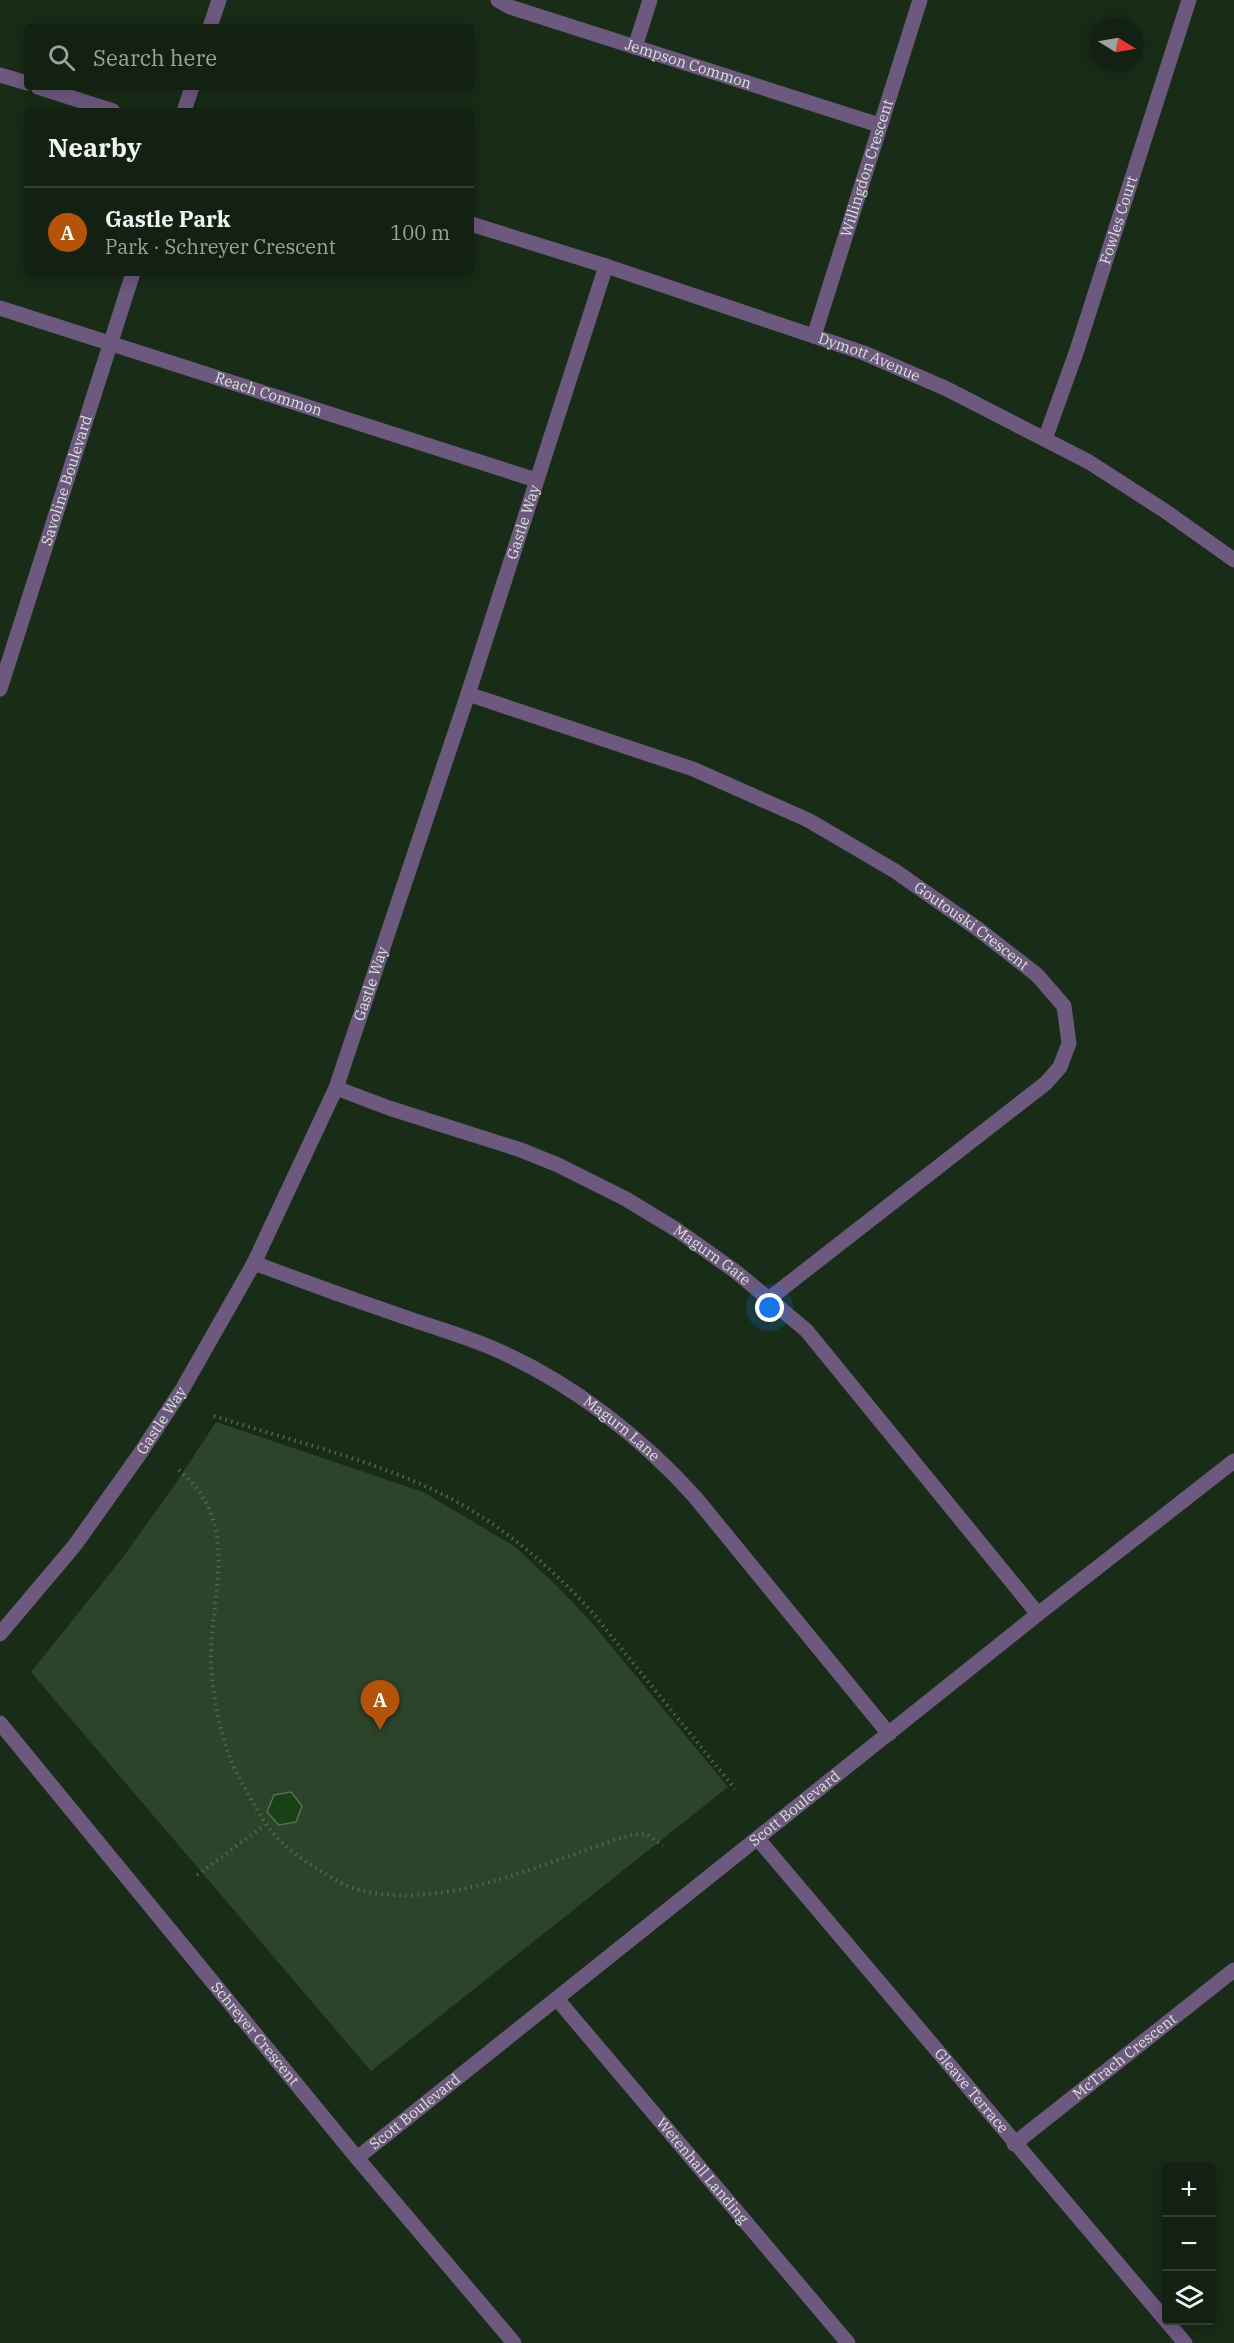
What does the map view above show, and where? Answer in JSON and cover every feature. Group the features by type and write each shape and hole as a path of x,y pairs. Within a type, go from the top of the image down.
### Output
{"street":[{"path":"211,24 219,0"},
{"name":"Jempson Common","path":"498,0 510,7 879,125"},
{"path":"635,47 650,0"},
{"name":"Willingdon Crescent","path":"814,336 920,0"},
{"name":"Fowles Court","path":"1045,439 1077,350 1190,0"},
{"path":"0,75 24,82"},
{"path":"47,90 104,108"},
{"path":"185,108 191,90"},
{"name":"Dymott Avenue","path":"474,225 606,266 864,353 947,389 1089,462 1166,511 1234,560"},
{"name":"Gastle Way","path":"0,1635 75,1545 183,1388 254,1263 336,1088 468,694 606,266"},
{"name":"Savoline Boulevard","path":"0,689 132,276"},
{"name":"Reach Common","path":"0,308 536,480"},
{"name":"Goutouski Crescent","path":"468,694 693,769 808,820 895,870 978,929 1037,975 1064,1006 1070,1043 1060,1067 1046,1083 770,1298"},
{"name":"Magurn Gate","path":"336,1088 521,1150 558,1165 626,1199 677,1230 735,1270 806,1330 1038,1614"},
{"name":"Magurn Lane","path":"254,1263 500,1351 582,1398 645,1446 689,1490 889,1734"},
{"name":"Scott Boulevard","path":"357,2158 1038,1614 1234,1461"},
{"name":"Schreyer Crescent","path":"0,1723 357,2158 514,2343"},
{"name":"Gleave Terrace","path":"758,1839 1014,2144 1185,2343"},
{"name":"McTrach Crescent","path":"1014,2144 1234,1970"},
{"name":"Wetenhall Landing","path":"557,1999 848,2343"}],"path":[{"path":"214,1416 391,1472 439,1492 485,1519 521,1544 568,1586 591,1611 735,1789"},
{"path":"179,1470 195,1483 213,1514 218,1538 218,1594 211,1655 212,1687 232,1762 265,1825 291,1851 336,1880 357,1889 382,1894 435,1893 491,1881 631,1835 647,1834 663,1846"},
{"path":"197,1875 265,1825"}],"green space":[{"path":"216,1422 423,1492 514,1546 592,1623 728,1787 371,2071 31,1672 120,1561"}],"building":[{"path":"291,1792 302,1806 296,1822 279,1825 267,1812 274,1795"}],"place":[{"name":"Gastle Park","path":"380,1730"}]}
